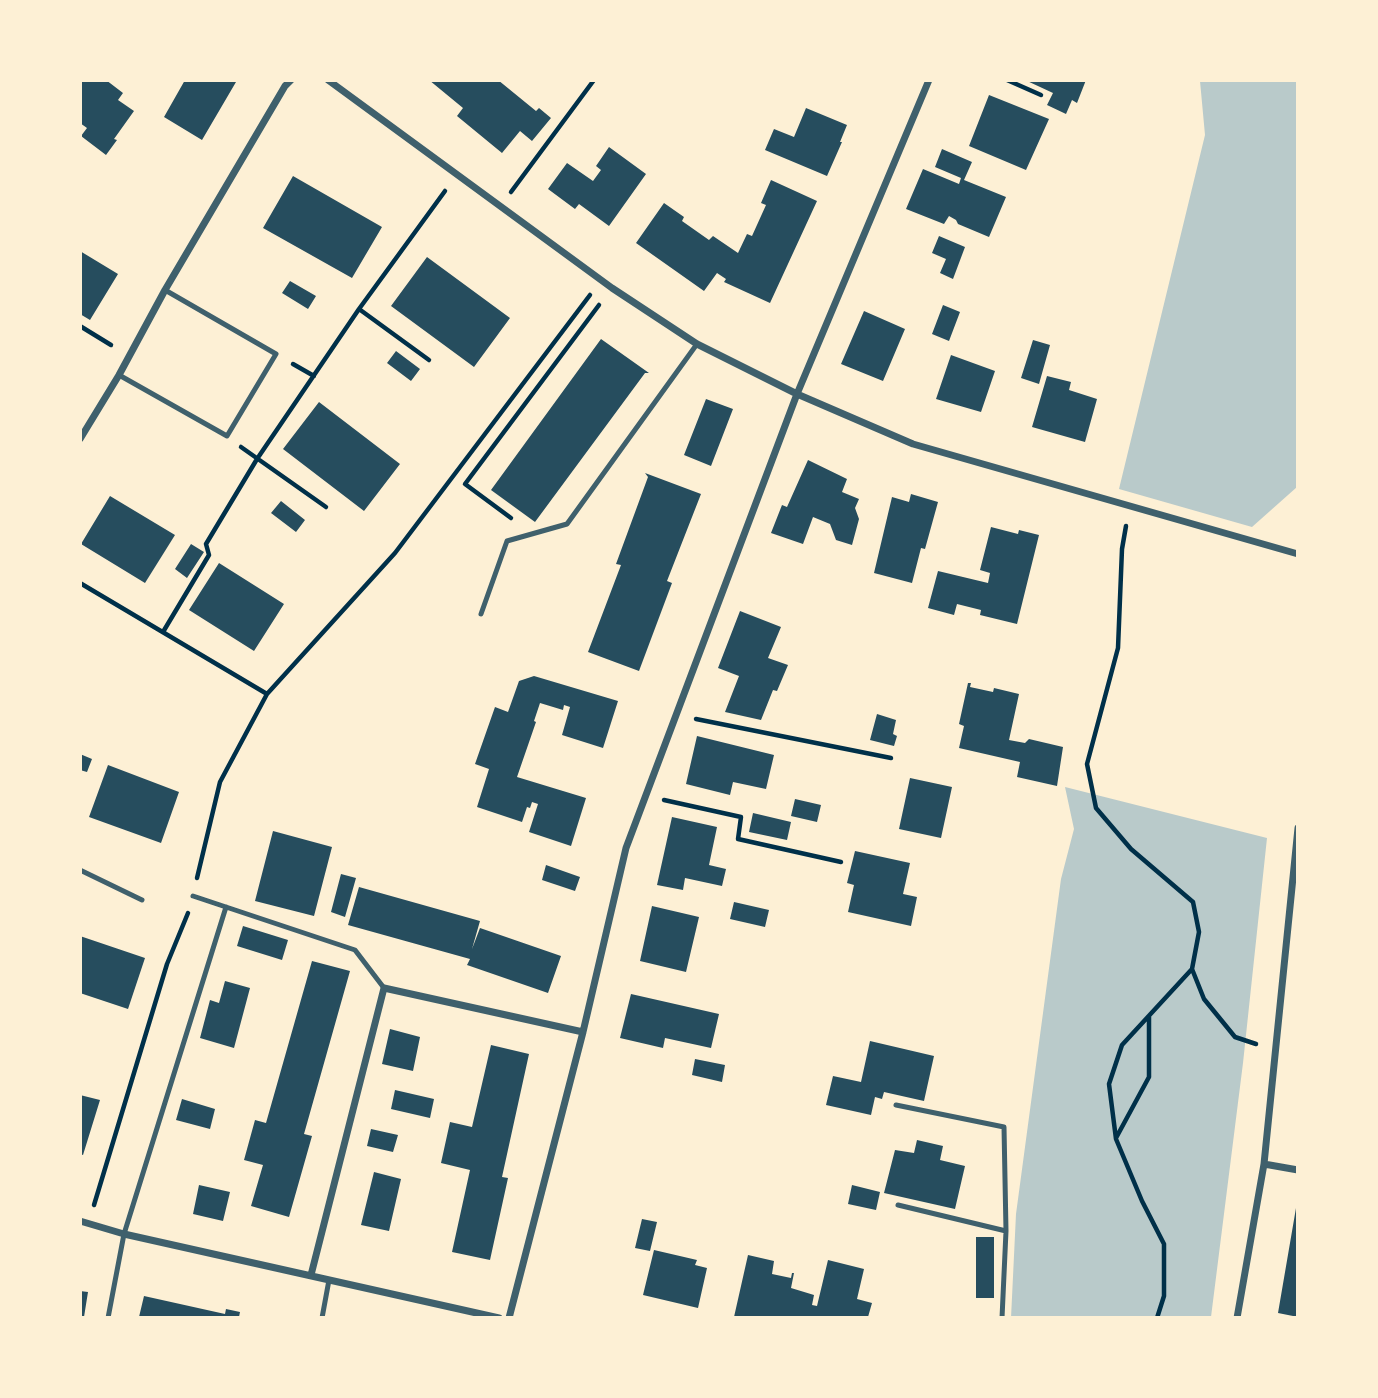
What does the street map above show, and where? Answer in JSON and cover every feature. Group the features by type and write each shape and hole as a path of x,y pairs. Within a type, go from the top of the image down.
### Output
{"street":[{"path":"80,439 130,356 165,290 291,80"},
{"path":"328,80 612,288 697,344 797,394 913,444 1297,554"},
{"path":"509,1318 583,1032 626,848 797,394 929,80"},
{"path":"1237,1318 1264,1164 1297,828"},
{"path":"311,1275 384,988 583,1032"},
{"path":"1264,1164 1297,1170"},
{"path":"85,1222 124,1234 499,1318"}],"lane":[{"path":"119,375 227,436 276,354 165,290"},
{"path":"481,614 507,541 568,524 697,344"},
{"path":"80,870 142,900"},
{"path":"193,897 355,950 384,988"},
{"path":"108,1318 124,1234 226,907"},
{"path":"896,1105 1004,1127 1006,1231 1002,1318"},
{"path":"898,1205 1006,1231"},
{"path":"322,1318 329,1280"}],"path":[{"path":"500,206 594,80"},
{"path":"1007,80 1041,96"},
{"path":"163,632 209,555 206,544 257,459 359,309 457,174"},
{"path":"85,1222 167,964 193,897 220,782 267,694 395,553 601,280"},
{"path":"507,541 514,520 465,484 612,288"},
{"path":"359,309 429,360"},
{"path":"80,326 130,356"},
{"path":"227,436 326,507"},
{"path":"1129,507 1122,549 1118,648 1087,764 1096,808 1131,849 1193,902 1199,932 1192,969 1122,1045 1109,1084 1116,1139 1142,1201 1164,1244 1164,1296 1157,1318"},
{"path":"80,583 267,694"},
{"path":"677,715 891,758"},
{"path":"646,796 741,817 738,839 841,862"},
{"path":"1192,969 1205,999 1235,1037 1275,1050"},
{"path":"1116,1139 1149,1077 1149,1016"}],"shaded area":[{"path":"1200,81 1297,81 1297,487 1252,527 1119,489 1205,135"},
{"path":"1065,787 1267,838 1243,1063 1211,1317 1011,1318 1016,1214 1061,879 1074,829"}],"building":[{"path":"80,80 106,80 123,93 118,100 134,111 106,155 81,136 87,128 80,123"},
{"path":"185,80 236,82 202,140 164,117"},
{"path":"429,80 498,80 536,111 539,108 551,118 532,141 520,131 502,153 457,116 463,108"},
{"path":"1025,80 1086,80 1077,103 1072,100 1066,114 1047,105 1053,93"},
{"path":"989,95 1049,119 1026,170 969,146"},
{"path":"806,108 847,125 827,176 765,150 774,129 794,137"},
{"path":"609,147 646,174 609,226 579,204 575,209 548,189 567,163 593,181 601,170 596,166"},
{"path":"942,149 972,162 964,180 1006,197 989,237 958,224 949,216 944,224 906,209 923,169 959,184 961,178 935,167"},
{"path":"293,176 382,227 352,278 263,228"},
{"path":"771,180 817,201 770,303 724,282 726,279 717,273 704,291 636,243 664,203 684,217 682,221 709,240 713,236 738,253 747,234 752,236 766,205 761,203"},
{"path":"939,236 965,247 953,279 940,273 946,259 932,253"},
{"path":"80,251 118,274 90,320 80,314"},
{"path":"427,257 510,318 474,367 391,306"},
{"path":"290,281 316,296 308,309 282,293"},
{"path":"943,305 960,312 949,341 932,334"},
{"path":"864,311 905,329 883,381 841,364"},
{"path":"601,339 649,373 645,373 535,522 491,490"},
{"path":"1033,340 1050,345 1039,384 1021,378"},
{"path":"396,351 420,369 411,381 387,363"},
{"path":"951,355 995,371 981,412 936,399"},
{"path":"1047,376 1071,382 1069,390 1097,399 1085,442 1032,427"},
{"path":"706,399 733,409 711,466 684,455"},
{"path":"319,402 400,464 364,511 283,449"},
{"path":"808,460 847,479 842,492 859,499 855,508 859,519 852,545 836,540 830,524 813,517 803,544 771,533 782,505 787,507"},
{"path":"645,473 701,494 667,581 672,583 639,671 588,652 621,565 616,564 648,477"},
{"path":"911,494 938,502 925,549 921,548 912,583 874,573 892,497 909,502"},
{"path":"110,496 175,535 145,583 81,544"},
{"path":"281,501 305,520 296,532 271,513"},
{"path":"991,527 1018,534 1019,530 1039,535 1017,624 980,615 981,610 957,604 954,615 928,608 938,571 988,583 990,573 980,570"},
{"path":"191,544 204,552 187,578 175,569"},
{"path":"219,563 284,604 254,651 189,610"},
{"path":"740,611 781,627 768,658 788,665 777,691 773,690 761,720 725,712 739,676 718,668"},
{"path":"534,676 618,701 603,748 562,735 570,707 564,705 563,710 540,703 534,721 536,722 517,777 586,798 571,846 529,832 538,804 532,802 530,808 527,807 522,822 477,807 489,769 475,764 495,707 508,712 519,681"},
{"path":"968,683 971,683 970,687 993,692 994,688 1019,694 1009,740 1025,743 1029,739 1063,747 1057,786 1017,777 1020,762 959,748 964,726 959,724"},
{"path":"877,714 896,720 893,734 897,736 894,746 870,740"},
{"path":"697,736 774,755 766,789 733,782 730,795 686,784"},
{"path":"80,754 92,759 87,772 80,770"},
{"path":"108,765 179,792 161,843 89,817"},
{"path":"910,778 952,787 941,838 899,829"},
{"path":"795,799 821,805 817,822 791,816"},
{"path":"753,813 791,822 787,840 749,832"},
{"path":"672,817 717,827 709,865 726,869 722,886 685,878 683,890 657,885"},
{"path":"273,831 332,847 314,916 255,901"},
{"path":"855,851 910,863 903,894 917,897 911,926 848,912 854,885 847,883"},
{"path":"546,865 580,877 575,891 542,880"},
{"path":"341,874 356,878 345,917 331,912"},
{"path":"359,887 480,921 472,949 480,928 561,956 548,993 467,965 470,959 348,925"},
{"path":"734,902 769,910 765,927 730,919"},
{"path":"652,906 699,917 686,972 640,961"},
{"path":"243,926 288,940 282,960 237,946"},
{"path":"80,936 145,958 128,1009 80,993"},
{"path":"312,961 350,971 304,1134 312,1136 289,1217 251,1206 263,1165 244,1160 255,1120 266,1123"},
{"path":"225,981 250,988 234,1048 200,1038 210,1000 219,1003"},
{"path":"631,994 719,1014 711,1048 665,1038 663,1048 620,1038"},
{"path":"390,1029 420,1037 413,1071 382,1064"},
{"path":"870,1041 934,1056 924,1101 884,1092 882,1099 875,1097 871,1115 826,1105 833,1076 861,1082"},
{"path":"491,1045 529,1054 502,1177 508,1178 490,1260 452,1252 470,1170 441,1163 450,1122 472,1127"},
{"path":"695,1059 725,1065 722,1082 692,1075"},
{"path":"395,1090 434,1099 430,1118 391,1109"},
{"path":"80,1095 100,1100 83,1155 80,1154"},
{"path":"182,1099 215,1109 210,1129 176,1120"},
{"path":"371,1129 398,1135 393,1152 367,1146"},
{"path":"917,1140 943,1146 940,1160 965,1166 955,1209 884,1193 895,1150 914,1153"},
{"path":"374,1172 401,1179 389,1231 361,1225"},
{"path":"199,1185 230,1192 223,1221 193,1214"},
{"path":"852,1185 880,1192 876,1210 848,1204"},
{"path":"1298,1208 1298,1317 1278,1313"},
{"path":"642,1219 657,1222 650,1251 635,1248"},
{"path":"976,1237 994,1237 994,1298 976,1298"},
{"path":"654,1250 697,1260 695,1265 707,1268 698,1308 643,1295"},
{"path":"748,1255 774,1261 772,1274 791,1278 794,1273 791,1288 814,1295 812,1305 817,1306 828,1260 864,1269 857,1299 872,1303 868,1317 734,1317"},
{"path":"80,1291 88,1292 84,1317 80,1317"},
{"path":"144,1296 225,1314 226,1309 240,1312 239,1317 139,1317"}]}
